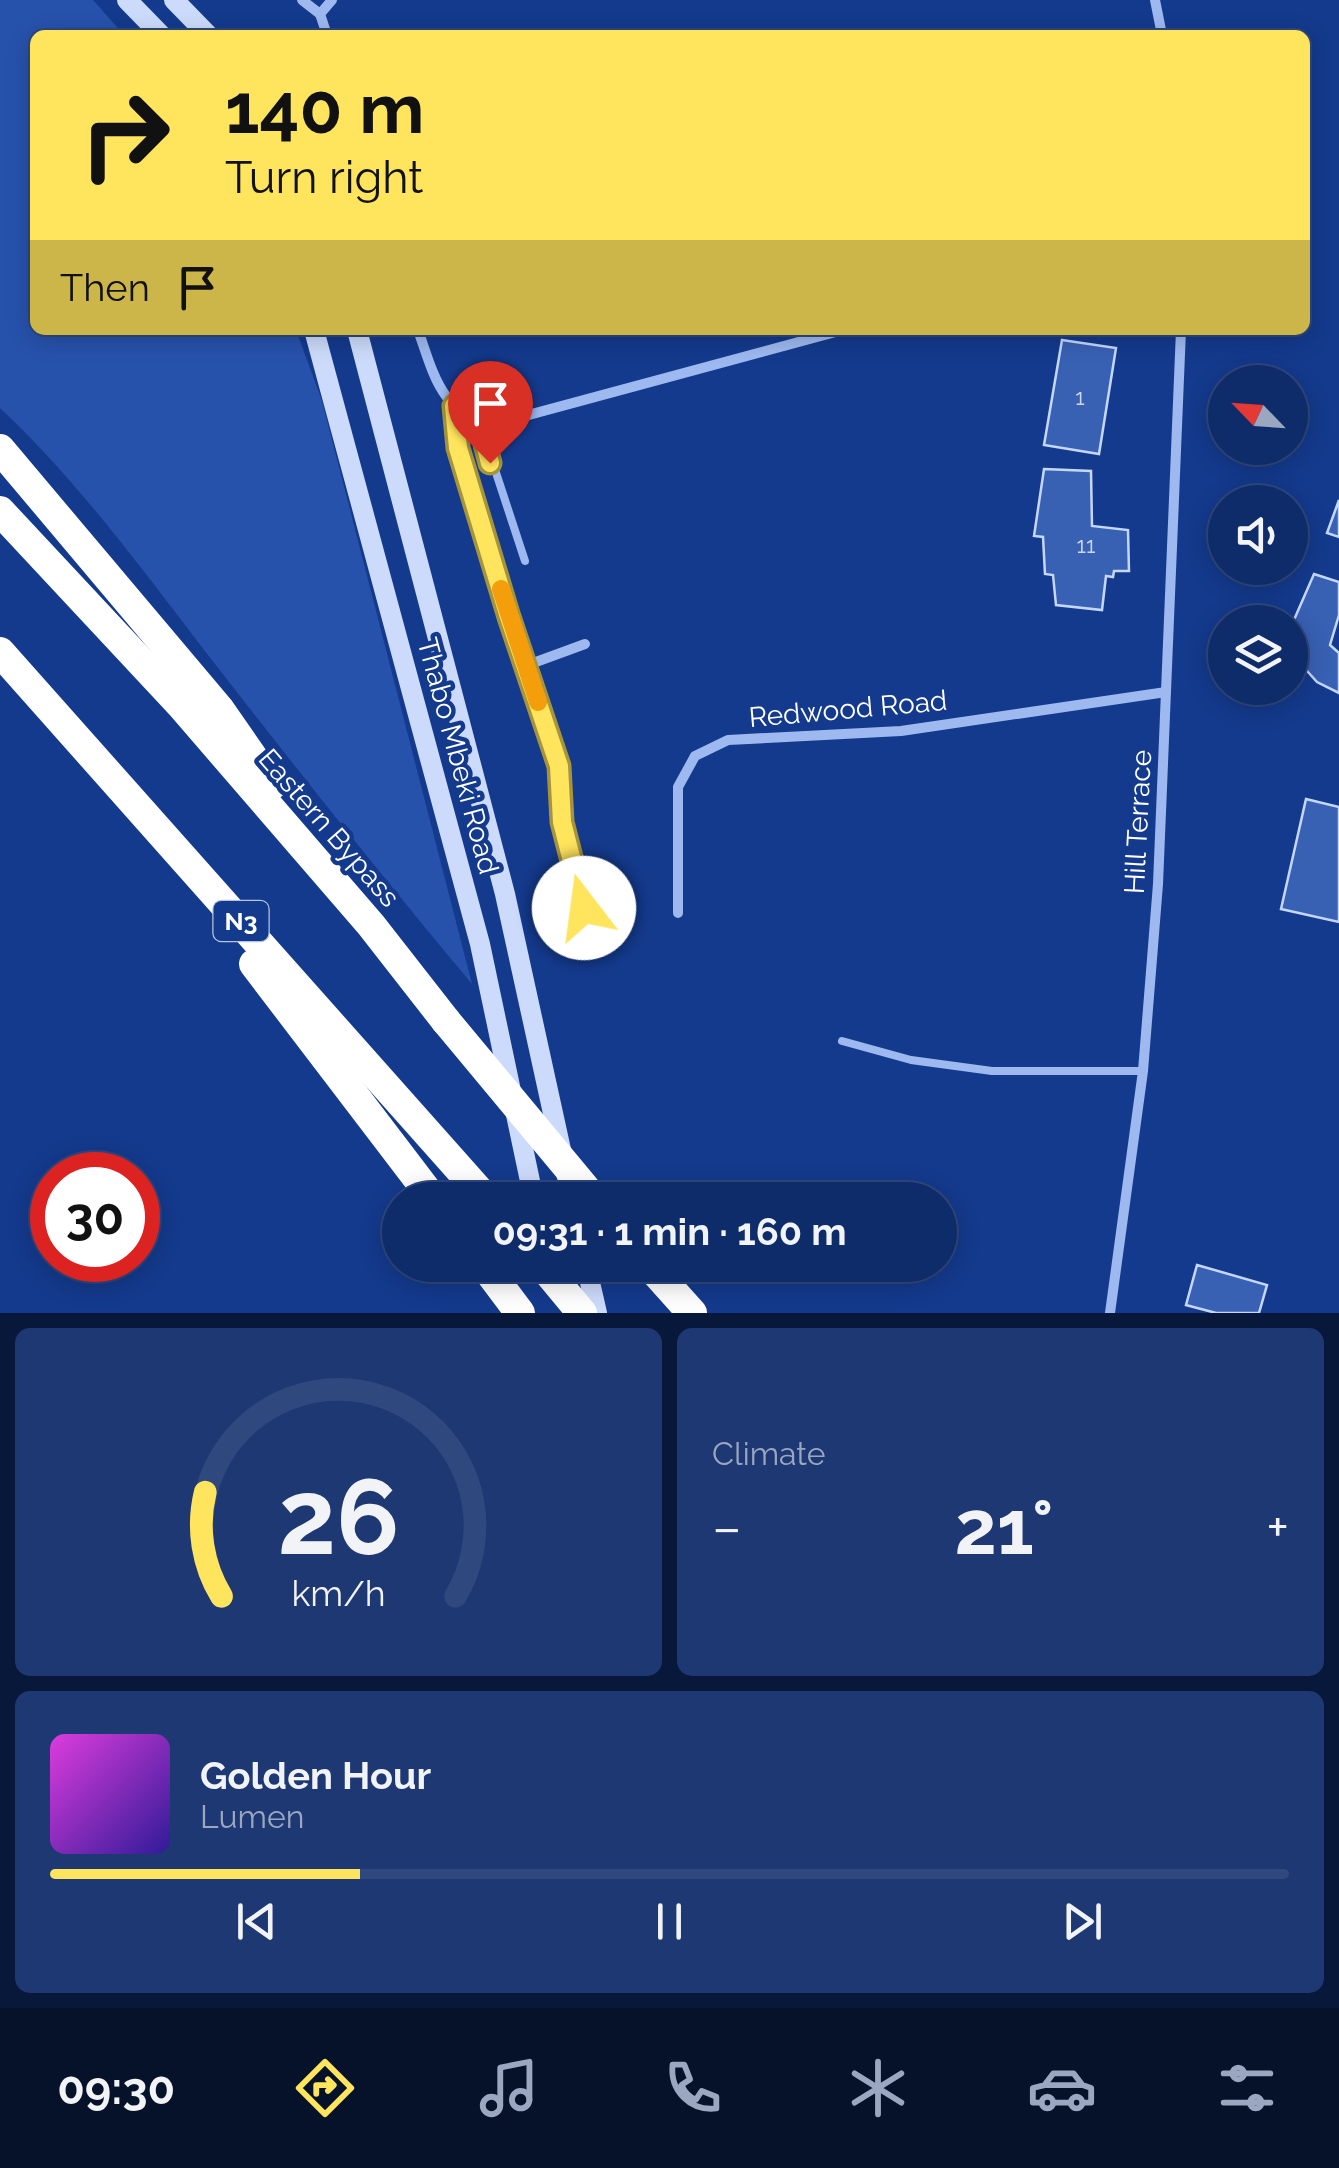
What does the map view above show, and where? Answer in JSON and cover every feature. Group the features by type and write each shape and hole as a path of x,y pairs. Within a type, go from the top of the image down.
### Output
{"highway":[{"path":"0,449 220,710 370,925"},
{"name":"Eastern Bypass","path":"0,511 181,705 370,925 579,1182"},
{"name":"N3","path":"0,652 472,1182"},
{"path":"104,768 420,1182"},
{"path":"497,1282 520,1313"},
{"path":"558,1282 582,1313"},
{"path":"665,1282 692,1313"}],"main road":[{"path":"127,0 156,30"},
{"path":"174,0 203,30"},
{"name":"Thabo Mbeki Road","path":"315,335 480,944 530,1182"},
{"name":"Thabo Mbeki Road","path":"358,335 505,894 568,1182"},
{"path":"550,1282 558,1313"},
{"path":"590,1282 597,1313"}],"street":[{"path":"302,0 320,14 326,30"},
{"path":"320,14 332,0"},
{"path":"1155,0 1161,30"},
{"path":"420,335 436,381 454,406 479,421 496,424 825,335"},
{"name":"Hill Terrace","path":"1110,1313 1143,1071 1158,884 1181,335"},
{"path":"454,406 458,448 559,766 562,822 584,908 628,913"},
{"path":"525,666 585,644"},
{"name":"Redwood Road","path":"678,913 678,787 695,756 728,740 901,731 1166,692"}],"lane":[{"path":"479,421 526,561"},
{"path":"842,1041 912,1060 992,1070 1143,1071"}],"shaded area":[{"path":"0,0 93,0 120,30 30,30 30,335 298,335 322,401 472,984 112,532 0,408"}],"building":[{"path":"1062,340 1116,348 1099,454 1044,445"},
{"path":"1044,469 1091,471 1092,526 1128,530 1129,571 1114,571 1113,577 1106,576 1102,610 1056,605 1053,575 1045,574 1043,537 1034,536"},
{"path":"1339,500 1339,537 1327,533"},
{"path":"1314,574 1339,582 1339,615 1330,645 1339,653 1339,693 1317,682 1308,672 1308,605 1300,605"},
{"path":"1306,799 1339,807 1339,922 1281,909"},
{"path":"1197,1265 1267,1285 1259,1313 1216,1313 1186,1305"}],"slow traffic":[{"path":"501,589 538,702"}],"route":[{"path":"490,463 479,421 454,406 458,448 559,766 562,822 584,908"}]}
